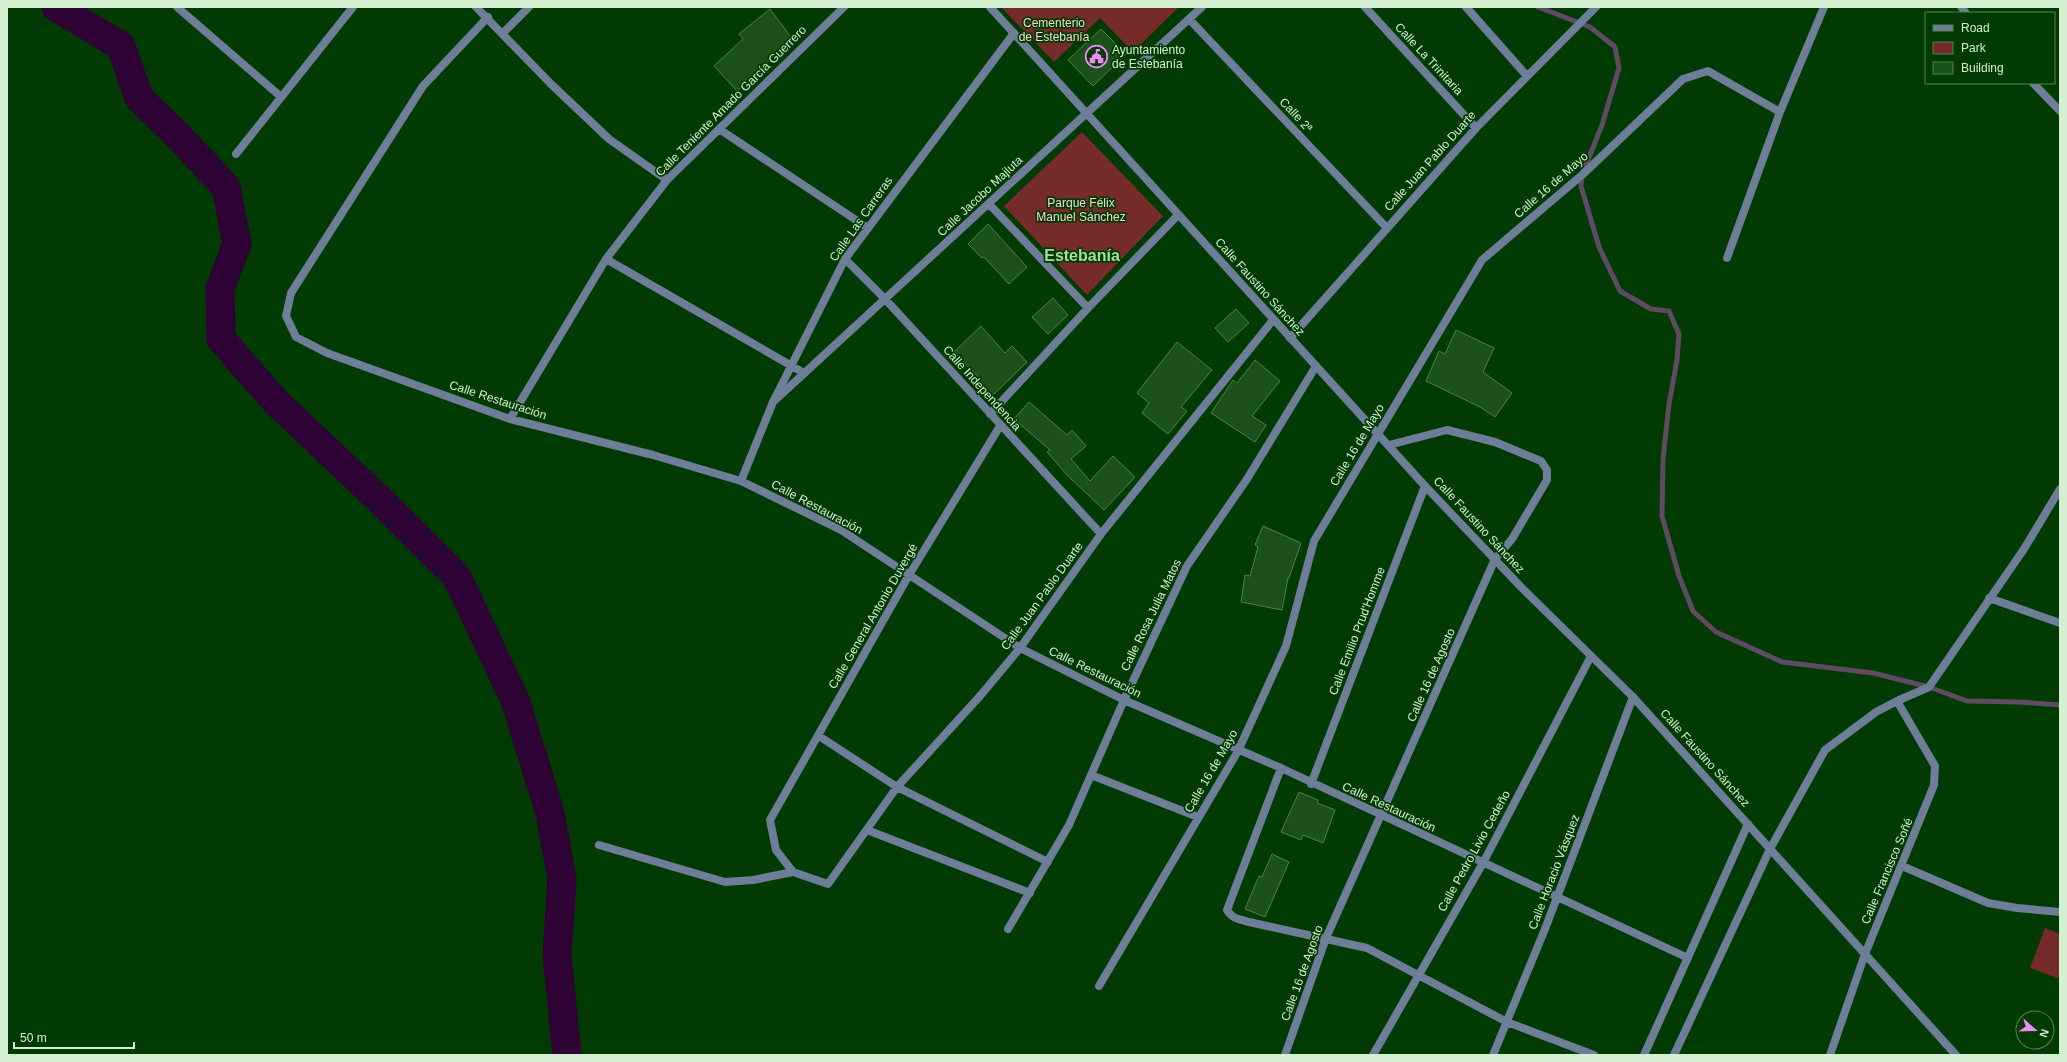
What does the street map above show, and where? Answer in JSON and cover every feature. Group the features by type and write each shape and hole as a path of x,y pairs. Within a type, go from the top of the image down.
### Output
{"street":[{"path":"177,7 280,96"},
{"path":"236,154 280,96 353,7"},
{"path":"476,7 488,17 551,84 609,139 667,180"},
{"path":"503,33 529,7"},
{"name":"Calle Teniente Amado García Guerrero","path":"510,419 606,259 667,180 844,7"},
{"name":"Calle Faustino Sánchez","path":"990,7 1425,486 1522,588 1633,697 1956,1055"},
{"name":"Calle Jacobo Majluta","path":"773,402 1202,7"},
{"name":"Calle La Trinitaria","path":"1365,7 1476,128"},
{"path":"1466,7 1528,76"},
{"name":"Calle Juan Pablo Duarte","path":"1290,338 1386,227 1476,128 1596,7"},
{"path":"1727,258 1780,112 1824,7"},
{"name":"Calle Restauración","path":"488,17 423,86 291,293 286,316 296,337 327,353 510,419 653,455 741,481 841,530 1020,648 1124,700 1238,751 1281,768 1311,784 1688,958"},
{"name":"Calle 2ª","path":"1189,19 1386,227"},
{"name":"Calle Las Carreras","path":"741,481 773,402 845,259 1014,33"},
{"name":"Calle 16 de Mayo","path":"1099,986 1238,751 1286,646 1314,542 1482,260 1582,176 1683,79 1708,71 1780,112"},
{"path":"2034,84 2060,111"},
{"path":"719,129 868,228"},
{"path":"989,204 1088,308"},
{"path":"990,414 1088,308 1178,215"},
{"path":"606,259 804,373"},
{"name":"Calle Independencia","path":"845,259 885,299 1000,426 1101,534"},
{"name":"Calle Juan Pablo Duarte","path":"793,872 828,884 897,787 980,696 1020,648 1101,534 1273,320"},
{"name":"Calle Rosa Julia Matos","path":"1008,929 1069,825 1124,700 1187,566 1247,479 1316,366"},
{"name":"Calle General Antonio Duvergé","path":"793,872 776,850 770,820 909,575 1000,426"},
{"name":"Calle 16 de Agosto","path":"1285,1055 1326,938 1495,559 1512,539 1547,480 1547,470 1541,461 1495,442 1447,430 1389,445"},
{"name":"Calle Emilio Prud'Homme","path":"1311,784 1425,486"},
{"path":"1674,1055 1770,849 1825,750 1876,712 1929,687 2024,549 2060,489"},
{"path":"1989,598 2060,623"},
{"name":"Calle Pedro Livio Cedeño","path":"1373,1055 1483,863 1591,656"},
{"name":"Calle Horacio Vásquez","path":"1493,1055 1557,897 1633,697"},
{"name":"Calle Francisco Soñé","path":"1830,1055 1865,954 1934,785 1935,766 1897,701"},
{"path":"819,736 897,787 1048,862"},
{"path":"1281,768 1227,910 1233,918 1367,948 1507,1022 1594,1055"},
{"path":"1091,775 1198,817"},
{"path":"1644,1055 1748,824"},
{"path":"867,830 1030,893"},
{"path":"599,845 725,882 753,880 793,872"},
{"path":"1902,866 1988,903 2017,908 2060,912"}],"green space":[{"name":"Cementerio de Estebanía","path":"1001,7 1179,7 1133,52 1100,18 1054,62"},
{"name":"Parque Félix Manuel Sánchez","path":"1082,132 1163,216 1087,295 1004,206"},
{"path":"2045,928 2060,934 2060,979 2030,968"}],"building":[{"path":"770,9 794,41 762,67 737,91 714,66 743,39 739,34"},
{"name":"Ayuntamiento de Estebanía","path":"1101,29 1126,54 1093,86 1068,60"},
{"path":"988,224 1027,267 1009,284 984,257 982,258 968,244"},
{"path":"1053,298 1068,315 1048,334 1032,317"},
{"path":"1236,309 1249,323 1228,342 1215,328"},
{"path":"981,326 1005,353 1012,346 1027,362 992,396 977,380 979,378 954,352"},
{"path":"1456,330 1494,348 1483,372 1512,393 1495,417 1480,407 1426,381 1439,351 1445,354"},
{"path":"1177,342 1212,370 1181,407 1187,411 1168,434 1142,413 1149,403 1137,393"},
{"path":"1255,360 1280,381 1252,416 1266,425 1255,442 1211,413 1233,380 1237,383"},
{"path":"1029,402 1067,435 1072,430 1086,446 1071,459 1090,481 1113,456 1135,477 1104,510 1068,476 1047,452 1050,450 1014,419"},
{"path":"1263,526 1301,543 1288,578 1282,610 1241,602 1245,575 1250,576 1258,547 1255,545"},
{"path":"1299,792 1318,800 1317,803 1335,810 1323,843 1303,835 1301,840 1281,832"},
{"path":"1272,854 1289,862 1265,917 1245,909 1259,876 1262,877"}],"waterway":[{"path":"56,7 121,46 139,98 178,136 226,187 237,243 220,289 221,339 277,403 378,498 457,577 515,700 550,813 562,879 557,956 567,1055"},
{"path":"1538,7 1590,27 1615,47 1619,68 1602,125 1582,175 1581,186 1599,247 1620,291 1651,309 1669,311 1679,334 1677,360 1669,404 1663,459 1662,516 1679,576 1693,611 1716,632 1782,662 1873,673 1929,687 1967,701 2019,702 2060,705"}],"place":[{"name":"Ayuntamiento de Estebanía","path":"1097,57"}],"district":[{"name":"Estebanía","path":"1082,255"}]}
